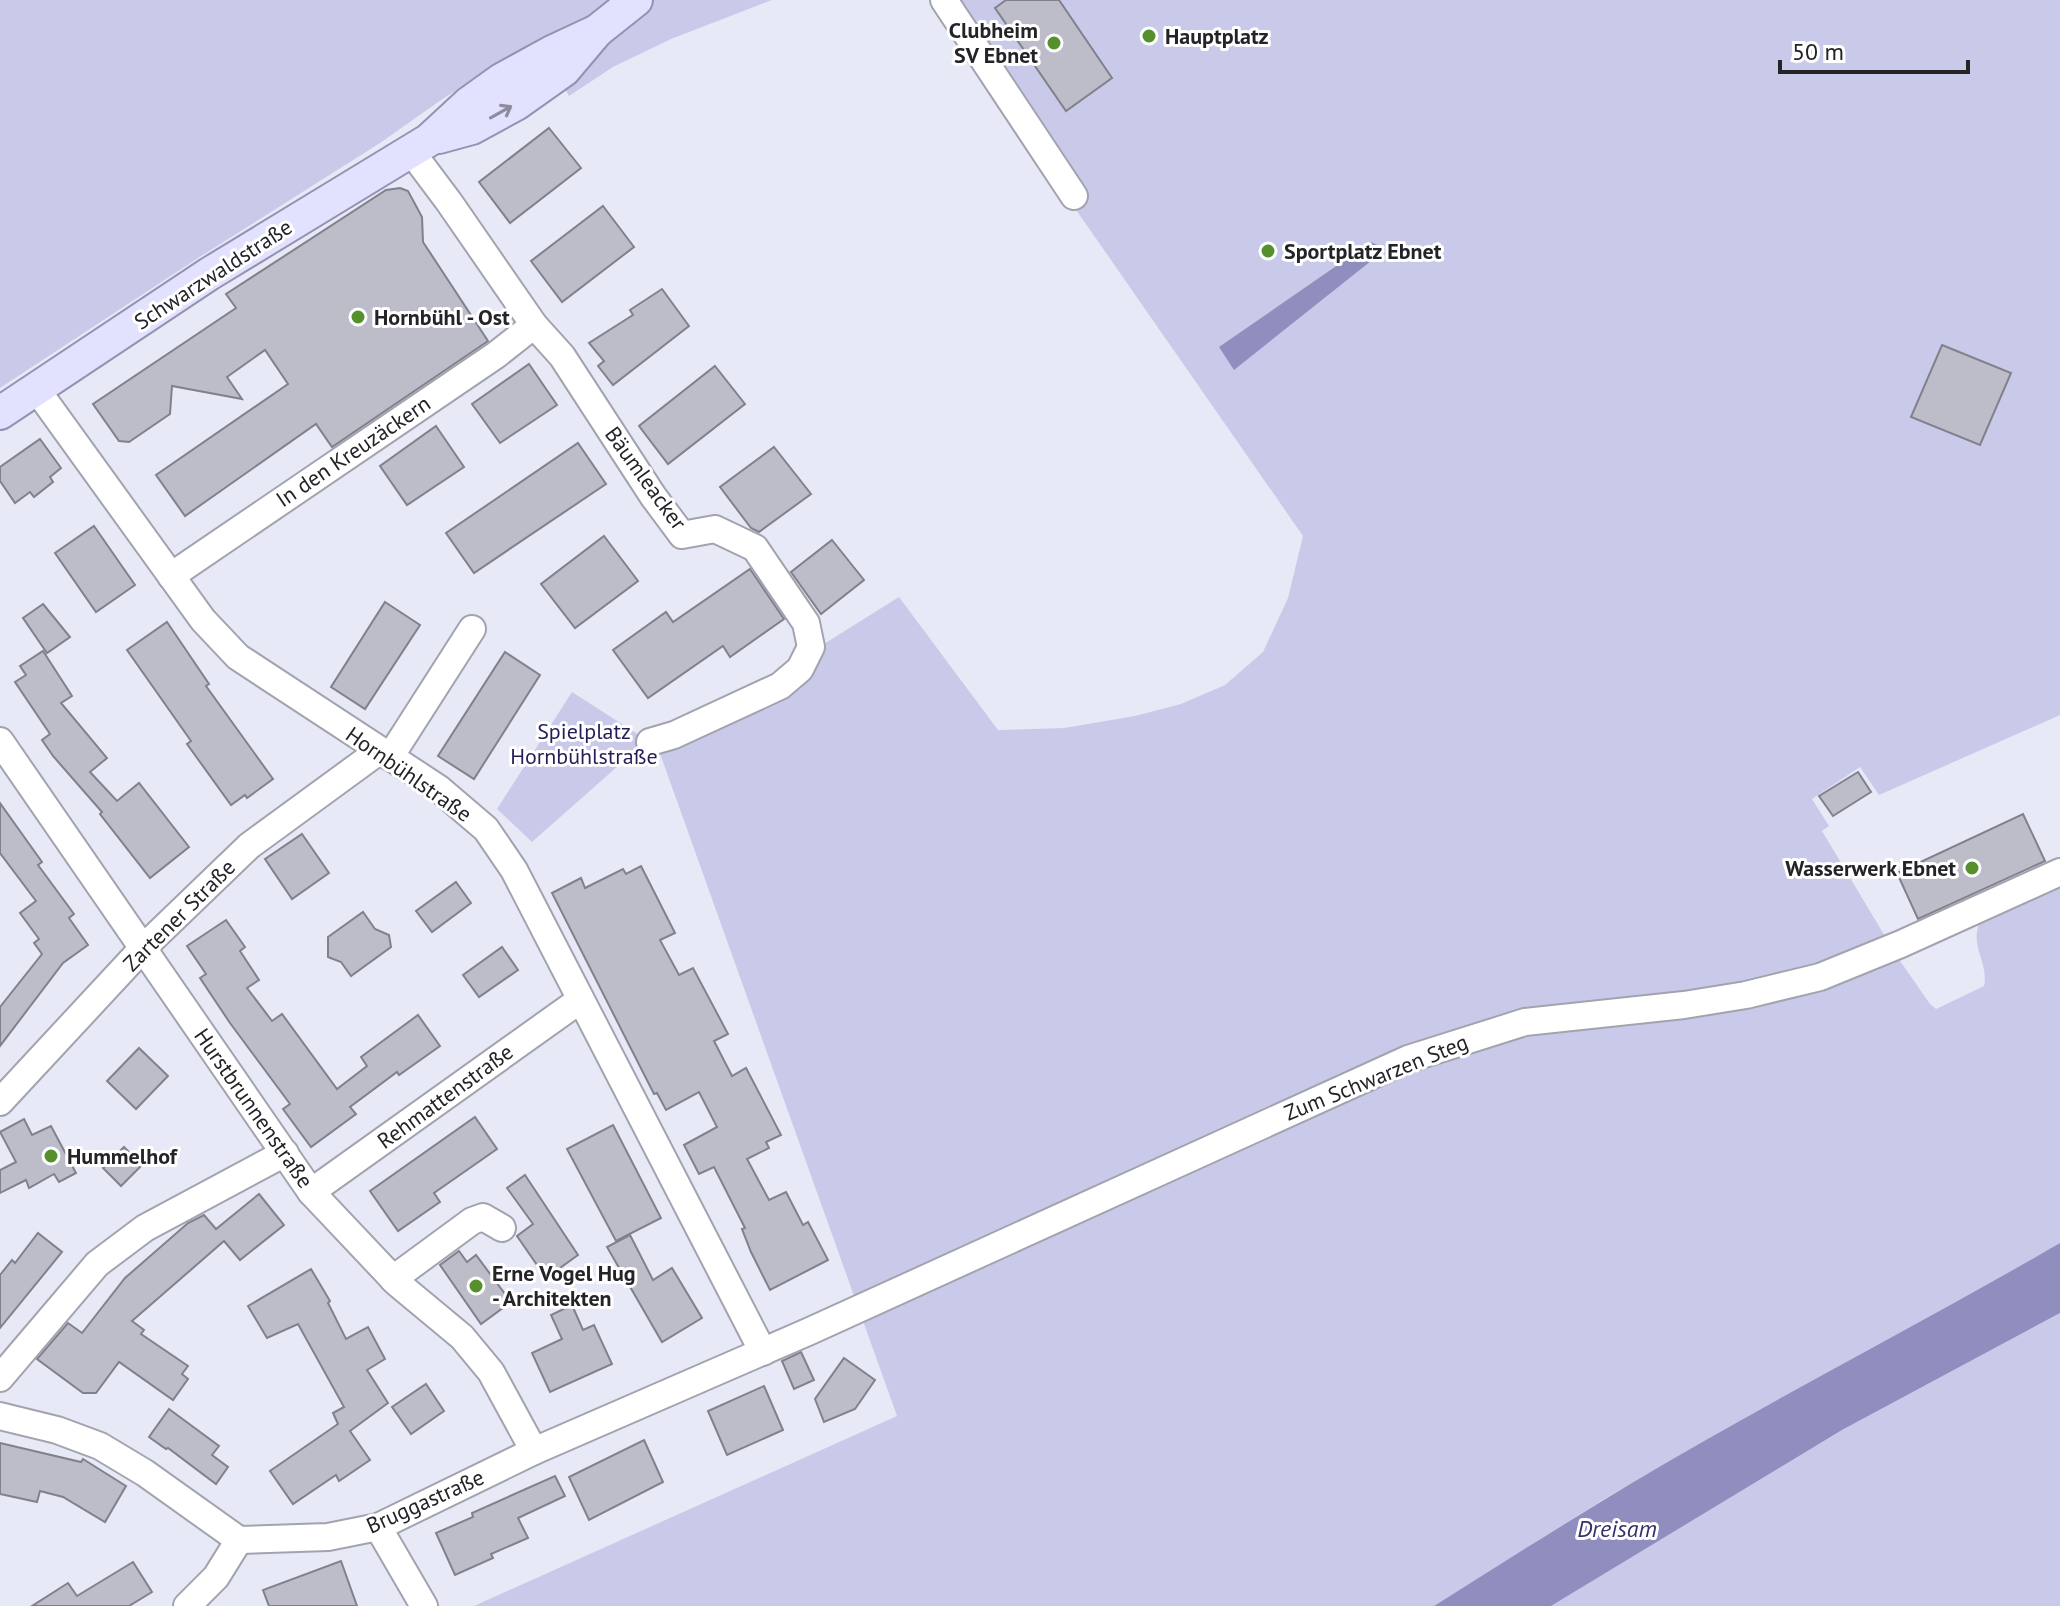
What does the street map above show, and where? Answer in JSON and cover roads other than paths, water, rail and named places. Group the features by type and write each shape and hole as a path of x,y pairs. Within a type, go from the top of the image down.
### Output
{"main road":[{"name":"Schwarzwaldstraße","path":"0,413 209,274 419,145 472,128 516,104 564,70 597,31 636,0"}],"street":[{"path":"944,0 1074,196"},
{"name":"Bäumleacker","path":"419,145 449,202 534,325 562,356 682,535 715,529 755,548 806,623 811,647 800,669 780,686 687,729 650,742"},
{"name":"In den Kreuzäckern","path":"171,576 496,355 534,325"},
{"name":"Hornbühlstraße","path":"37,390 203,620 238,657 438,788 486,829 514,870 763,1352"},
{"name":"Zartener Straße","path":"0,1102 143,948 249,846 384,754 472,629"},
{"name":"Hurstbrunnenstraße","path":"0,741 311,1192 393,1279 462,1337 491,1372 534,1451"},
{"name":"Zum Schwarzen Steg","path":"763,1352 1408,1059 1525,1022 1684,1005 1746,995 1820,977 2060,872"},
{"name":"Rehmattenstraße","path":"311,1192 580,1000"},
{"path":"0,1378 97,1264 145,1228 285,1153"},
{"path":"393,1279 472,1221 483,1217 502,1228"},
{"name":"Bruggastraße","path":"239,1540 328,1537 378,1527 534,1451 763,1352"},
{"path":"0,1416 57,1430 100,1446 145,1473 239,1540 216,1577 187,1606"},
{"path":"378,1527 424,1606"}],"water":[{"path":"1371,242 1386,249 1234,370 1219,347"},
{"name":"Dreisam","path":"2060,1243 2060,1313 1842,1430 1551,1606 1434,1606 1670,1461"}],"place":[{"name":"Hauptplatz","path":"1149,36"},
{"name":"Clubheim SV Ebnet","path":"1054,43"},
{"name":"Sportplatz Ebnet","path":"1268,251"},
{"name":"Hornbühl - Ost","path":"358,317"},
{"name":"Wasserwerk Ebnet","path":"1972,868"},
{"name":"Hummelhof","path":"51,1156"},
{"name":"Erne Vogel Hug - Architekten","path":"476,1286"}],"park label":[{"name":"Spielplatz Hornbühlstraße","path":"584,744"}]}
